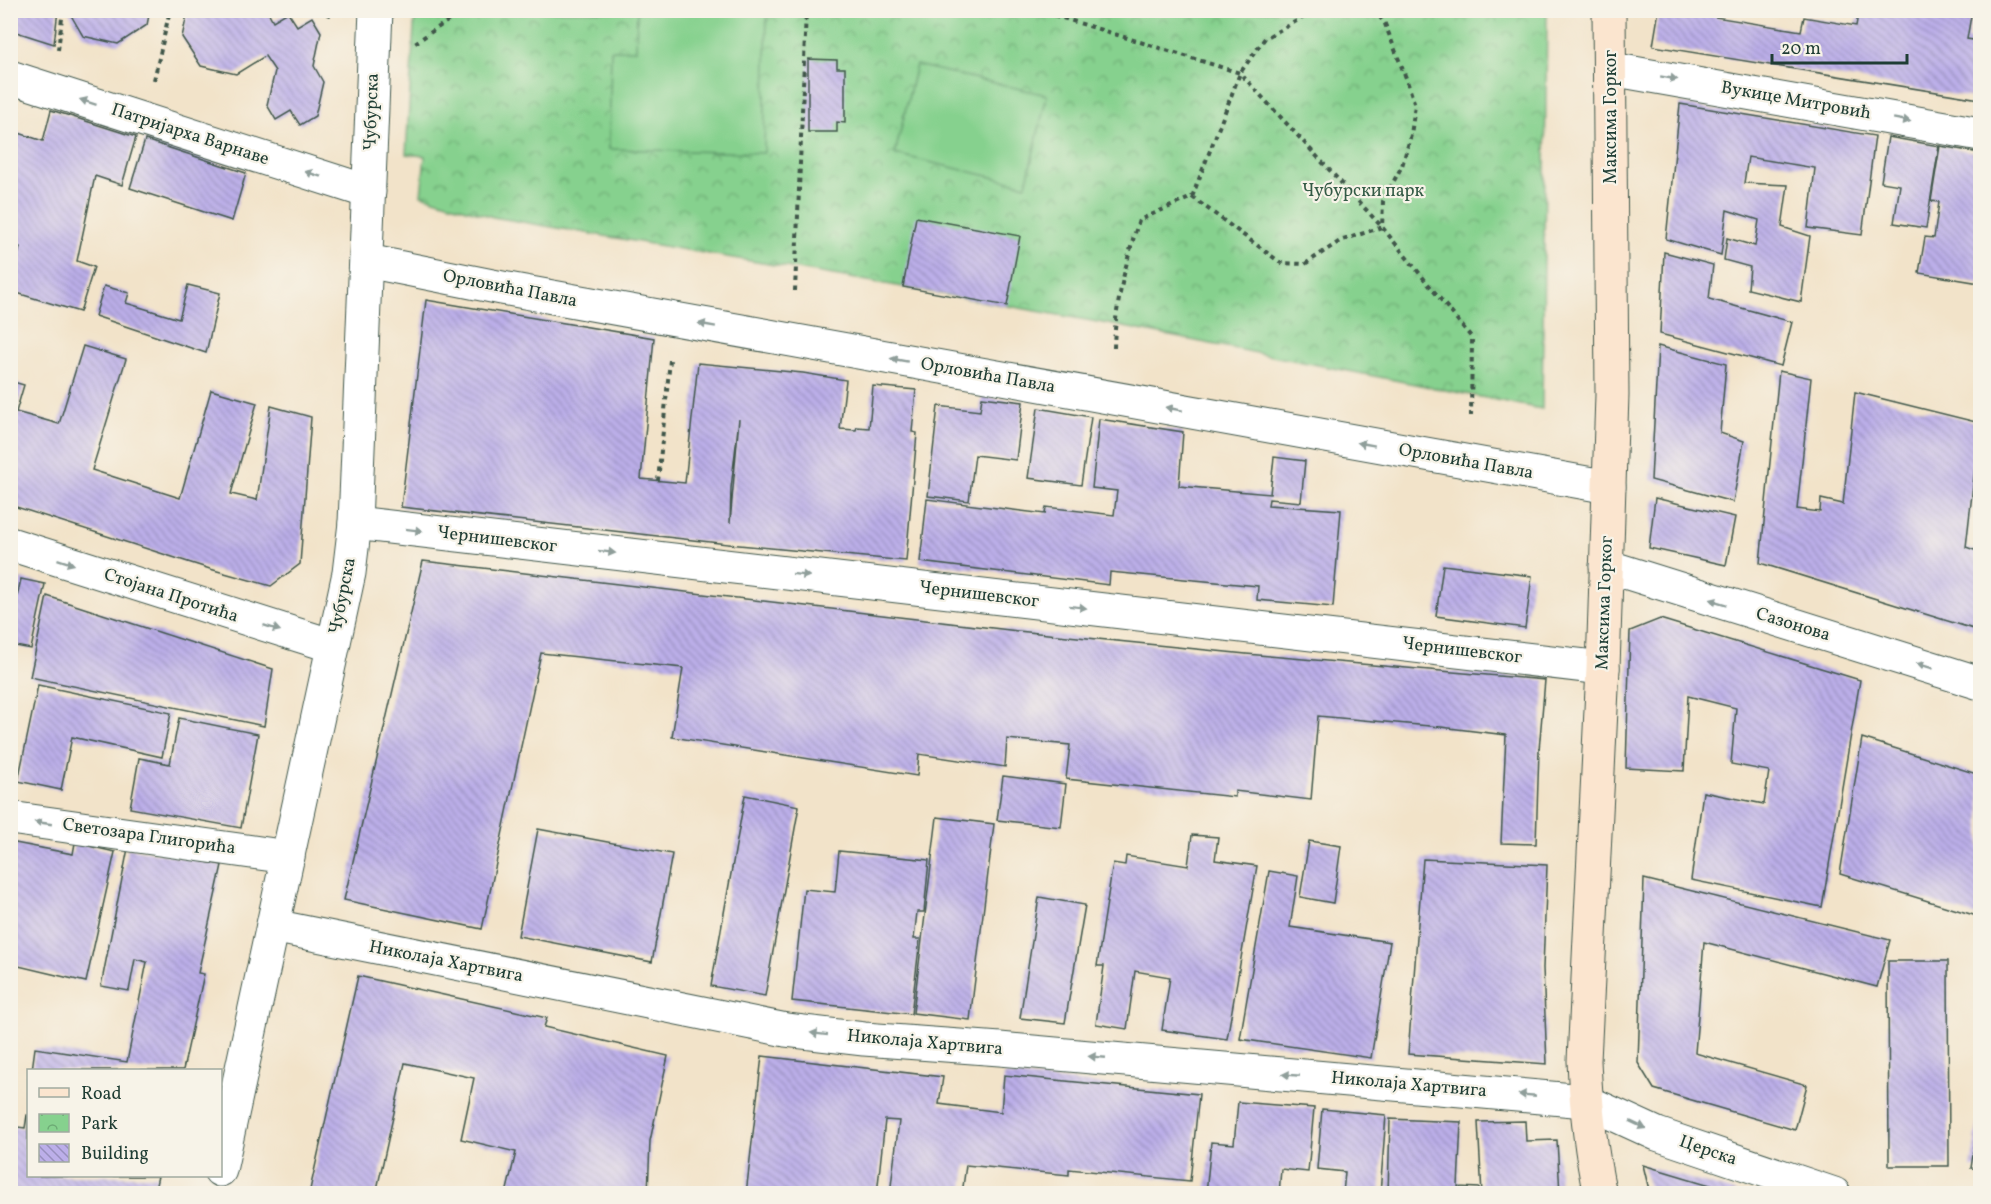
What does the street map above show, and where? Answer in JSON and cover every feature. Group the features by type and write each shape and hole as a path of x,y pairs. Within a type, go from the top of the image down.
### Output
{"main road":[{"name":"Максима Горког","path":"1600,1194 1593,1164 1585,1101 1584,1061 1603,668 1612,395 1609,10"}],"street":[{"name":"Чубурска","path":"222,1161 349,573 356,523 376,10"},
{"name":"Вукице Митровић","path":"1611,69 1980,134"},
{"name":"Патријарха Варнаве","path":"10,77 369,192"},
{"name":"Орловића Павла","path":"367,261 537,295 1609,487"},
{"name":"Чернишевског","path":"356,523 1603,668"},
{"name":"Стојана Протића","path":"10,544 333,646"},
{"name":"Сазонова","path":"1606,566 1980,683"},
{"name":"Светозара Глигорића","path":"10,818 288,857"},
{"name":"Николаја Хартвига","path":"273,926 786,1030 864,1039 1585,1101"},
{"name":"Церска","path":"1585,1101 1657,1134 1834,1194"},
{"path":"216,1194 219,1177"}],"path":[{"path":"57,57 63,10"},
{"path":"152,88 170,10"},
{"path":"309,10 340,18"},
{"path":"409,47 464,10"},
{"path":"795,291 806,10"},
{"path":"1036,10 1240,73 1382,227 1472,338 1471,416"},
{"path":"1114,348 1114,325 1122,276 1139,220 1192,197 1240,73 1265,38 1317,10"},
{"path":"1375,10 1385,24 1415,105 1411,135 1402,166 1383,201 1382,227"},
{"path":"1192,197 1281,263 1305,264 1340,241 1382,227"},
{"path":"658,481 670,358"}],"green space":[{"name":"Чубурски парк","path":"415,11 1547,11 1542,409 1114,325 493,217 421,195 425,156 406,154"},
{"path":"637,11 767,11 764,153 609,149 611,50 636,50"},
{"path":"916,65 1047,95 1026,185 895,154"}],"building":[{"path":"10,10 58,10 54,44 10,30"},
{"path":"68,10 150,10 147,25 118,44 83,36"},
{"path":"188,10 267,10 273,21 288,12 297,26 312,17 321,32 314,66 323,82 315,116 300,125 291,111 276,120 267,105 275,71 265,56 236,74 201,66 182,37"},
{"path":"1659,10 1716,10 1715,17 1801,31 1804,17 1856,26 1859,10 1972,10 1967,39 1980,41 1980,99 1653,46"},
{"path":"808,59 837,60 837,68 845,68 845,123 837,122 837,132 808,132"},
{"path":"1680,104 1875,136 1862,235 1808,228 1815,168 1748,157 1744,183 1788,185 1782,227 1810,236 1801,302 1748,289 1750,267 1724,260 1727,238 1755,246 1759,220 1727,210 1721,255 1666,239"},
{"path":"51,110 136,137 122,185 95,176 77,261 94,267 80,312 10,291 20,247 10,245 10,130 43,141"},
{"path":"1888,137 1939,146 1926,228 1894,223 1900,185 1881,182"},
{"path":"145,140 246,173 232,221 130,188"},
{"path":"1940,146 1980,153 1980,283 1919,273 1925,237 1934,238 1939,202 1931,201"},
{"path":"916,217 1020,236 1007,306 903,287"},
{"path":"1664,252 1713,265 1709,299 1792,322 1781,366 1660,334"},
{"path":"188,285 220,293 206,353 95,316 104,286 129,293 126,303 179,319"},
{"path":"426,300 654,338 641,479 685,483 698,363 803,373 846,380 840,429 869,428 873,386 916,390 912,432 917,433 906,561 728,544 401,507","holes":["739,419 730,523 731,488"]},
{"path":"83,346 126,359 92,470 180,498 211,390 257,403 231,494 257,500 271,406 311,417 300,564 271,586 210,569 10,505 10,381 24,385 16,412 59,424"},
{"path":"1658,346 1726,364 1720,433 1744,441 1733,502 1651,480"},
{"path":"1779,371 1811,378 1797,509 1820,512 1821,499 1843,504 1855,392 1980,423 1966,547 1980,552 1980,631 1760,563"},
{"path":"982,397 1023,402 1016,460 975,455 969,501 928,496 938,406 980,411"},
{"path":"1038,408 1091,417 1081,485 1028,478"},
{"path":"1099,419 1183,432 1179,486 1270,494 1274,457 1305,461 1301,502 1269,499 1268,505 1341,510 1333,607 1257,600 1258,586 1110,572 1109,585 920,562 927,499 1045,514 1046,507 1114,515 1117,491 1092,488"},
{"path":"1655,498 1735,517 1726,565 1649,548"},
{"path":"423,561 1018,631 1545,680 1539,750 1536,844 1501,843 1506,735 1318,716 1311,800 1235,791 1235,797 1066,779 1070,745 1007,739 1005,767 919,754 917,776 672,737 683,668 541,653 482,929 344,900"},
{"path":"1443,565 1532,576 1525,628 1436,616"},
{"path":"21,579 45,584 31,649 10,645 10,627"},
{"path":"47,596 273,669 264,726 30,677"},
{"path":"1660,619 1860,680 1822,907 1691,880 1703,792 1764,804 1769,771 1731,764 1736,708 1688,696 1684,771 1626,768 1630,631"},
{"path":"38,685 171,713 162,757 72,737 61,790 18,781"},
{"path":"179,718 258,734 241,828 130,808 139,758 170,764"},
{"path":"1862,738 1980,775 1980,917 1840,874"},
{"path":"1003,776 1066,784 1061,827 997,820"},
{"path":"745,795 799,806 765,996 711,986"},
{"path":"937,817 994,824 970,1020 913,1013"},
{"path":"538,829 672,854 652,962 518,936"},
{"path":"1192,835 1218,837 1215,860 1257,866 1227,1039 1162,1030 1170,977 1135,971 1127,1029 1096,1024 1104,966 1097,966 1113,863 1125,865 1126,856 1188,866"},
{"path":"1309,841 1341,846 1333,903 1300,897"},
{"path":"10,842 73,854 75,843 115,852 86,982 10,964"},
{"path":"128,848 222,865 198,973 204,974 183,1069 32,1069 35,1048 127,1062 147,962 135,959 129,991 101,986"},
{"path":"839,851 929,860 924,912 917,912 914,939 920,939 911,1014 792,1001 804,889 835,892"},
{"path":"1423,859 1547,865 1543,968 1547,1064 1408,1054"},
{"path":"1269,871 1298,876 1290,927 1390,942 1371,1058 1240,1039"},
{"path":"1644,879 1890,940 1877,987 1704,942 1695,1053 1807,1085 1795,1130 1654,1089 1638,1063"},
{"path":"1039,897 1085,905 1065,1023 1020,1018"},
{"path":"1888,961 1948,961 1949,1166 1889,1166"},
{"path":"358,976 547,1018 544,1027 668,1056 650,1141 648,1194 506,1194 516,1152 461,1139 474,1078 405,1063 376,1194 309,1194"},
{"path":"762,1056 943,1077 939,1104 1001,1112 1004,1075 1199,1094 1190,1181 1069,1169 1069,1175 966,1165 962,1194 890,1194 899,1121 885,1120 877,1194 746,1194"},
{"path":"1238,1102 1314,1108 1308,1172 1281,1169 1279,1194 1206,1194 1211,1142 1234,1144"},
{"path":"1322,1109 1386,1115 1380,1194 1343,1194 1345,1172 1317,1169"},
{"path":"27,1115 27,1177 158,1177 154,1194 10,1194 10,1126 25,1128"},
{"path":"1980,1116 1980,1169 1971,1168"},
{"path":"1390,1119 1461,1122 1458,1187 1479,1188 1479,1194 1388,1194"},
{"path":"1525,1121 1526,1141 1557,1140 1560,1194 1482,1194 1478,1122"},
{"path":"1643,1165 1737,1193 1737,1194 1650,1194"}]}
